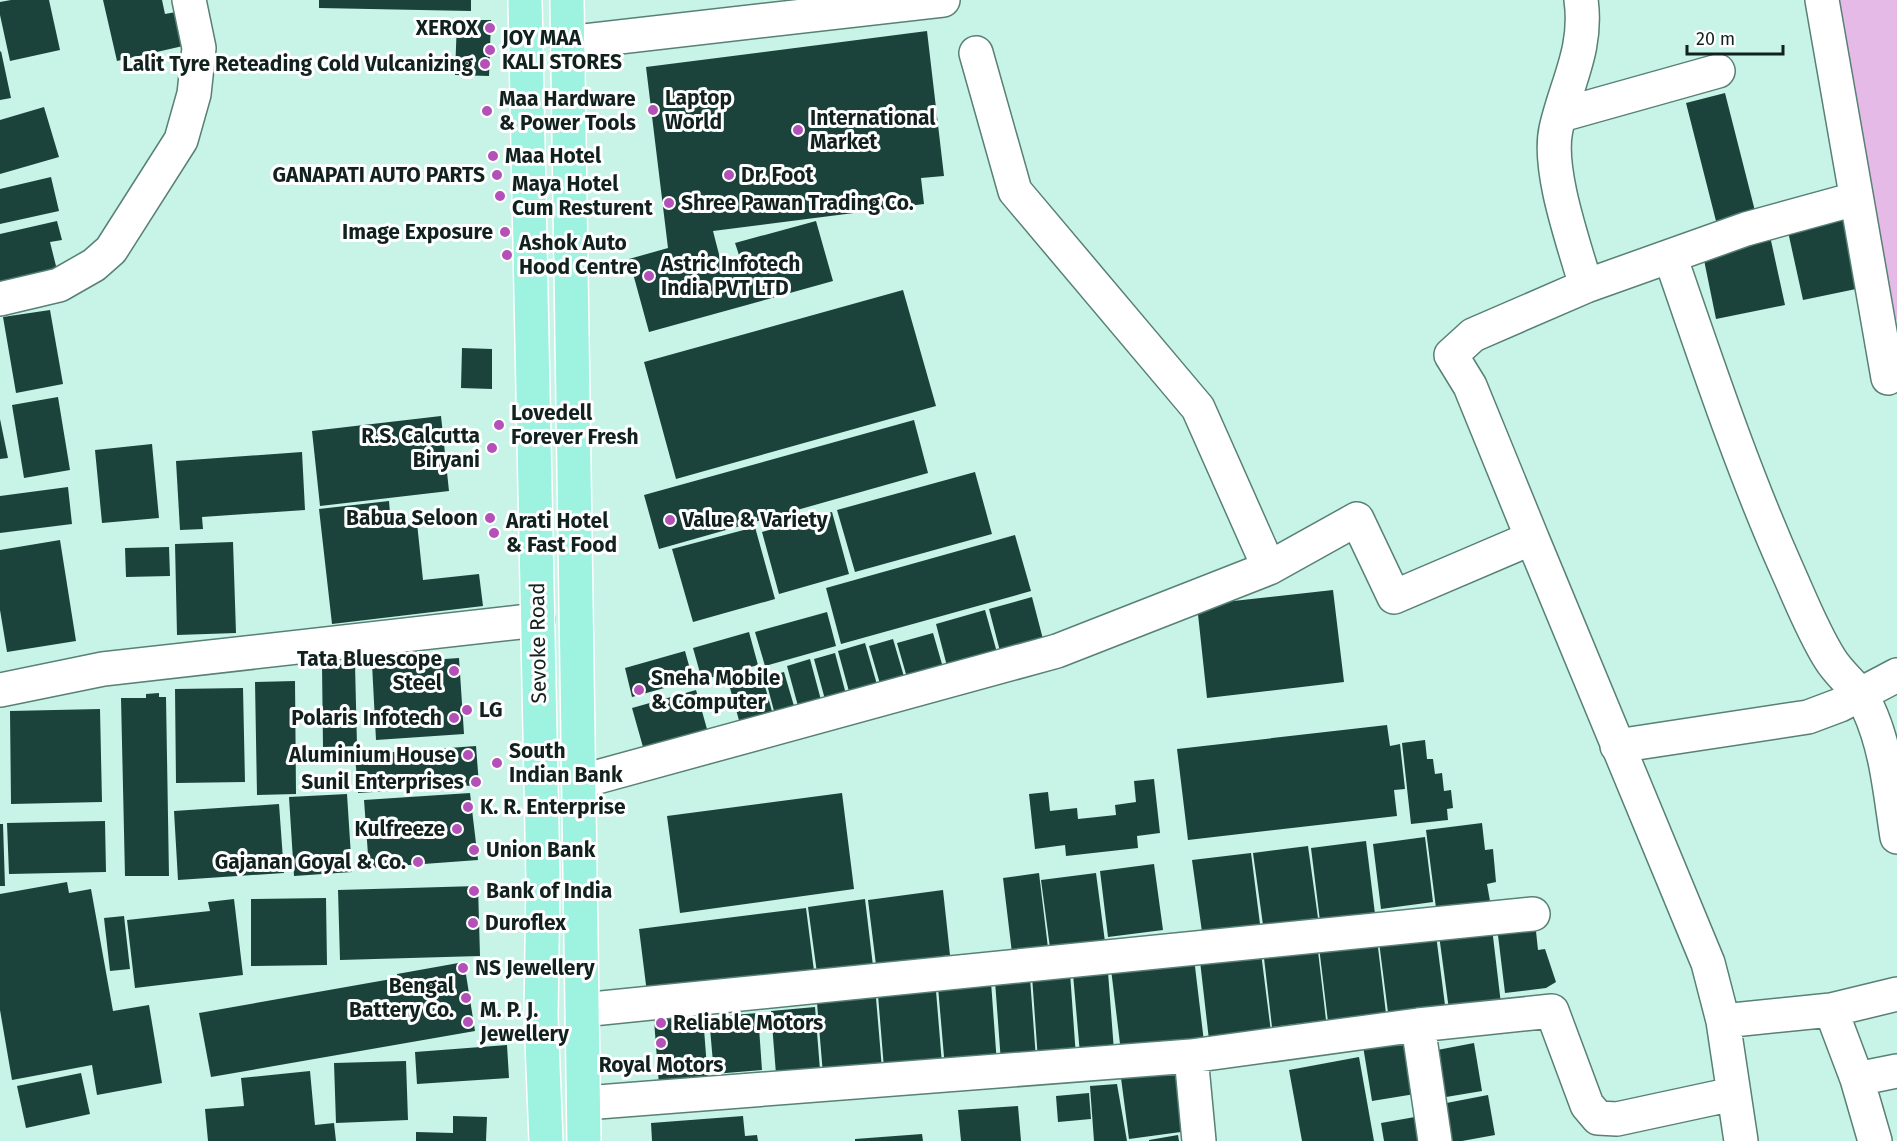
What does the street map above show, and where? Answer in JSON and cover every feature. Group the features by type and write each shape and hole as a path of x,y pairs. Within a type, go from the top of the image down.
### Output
{"main road":[{"name":"Sevoke Road","path":"525,0 543,880 541,1016 546,1141"},
{"name":"Sevoke Road","path":"567,0 584,1141"},
{"path":"538,620 577,617"}],"street":[{"path":"0,299 59,285 94,265 111,250 181,140 194,94 199,48 189,0"},
{"path":"567,43 943,0"},
{"path":"1581,0 1584,18 1580,50 1556,129 1554,155 1586,286"},
{"path":"1822,0 1888,378"},
{"path":"976,53 1015,192 1198,408 1269,568"},
{"path":"1561,115 1718,71"},
{"path":"1741,1141 1723,1021 1708,963 1470,386 1451,355 1473,335 1586,286 1746,229 1855,199"},
{"path":"1670,256 1754,492 1788,572 1829,657 1842,677 1862,694 1883,749 1897,837"},
{"path":"579,782 1057,651 1269,568 1357,519 1394,597 1532,538"},
{"path":"0,690 102,669 538,620"},
{"path":"1617,746 1808,717 1862,694 1897,675"},
{"path":"582,1010 1533,914"},
{"path":"1723,1021 1831,1010 1897,994"},
{"path":"1831,1010 1857,1079 1875,1141"},
{"path":"585,1103 1191,1056 1418,1025 1552,1011 1587,1105 1598,1118 1605,1120 1733,1094"},
{"path":"1418,1025 1435,1141"},
{"path":"1191,1056 1199,1141"},
{"path":"1857,1079 1897,1071"}],"shaded area":[{"path":"1831,0 1897,0 1897,320 1887,320"}],"building":[{"path":"49,0 60,50 10,61 0,15 0,2"},
{"path":"103,0 162,0 165,14 176,12 183,46 117,61"},
{"path":"319,0 471,0 471,11 319,8"},
{"path":"457,20 491,20 489,76 455,75"},
{"name":"International Market","path":"927,31 944,176 921,178 924,204 713,231 722,266 741,261 735,243 816,221 833,281 649,332 629,259 668,248 646,67"},
{"path":"0,52 11,98 0,100"},
{"path":"1725,93 1755,211 1716,221 1686,103"},
{"path":"44,107 59,157 0,174 0,120"},
{"path":"51,177 59,211 0,224 0,189"},
{"path":"1841,213 1856,269 1856,289 1803,300 1787,227"},
{"path":"57,221 62,240 50,242 58,274 0,288 0,234"},
{"path":"1770,236 1785,305 1716,319 1703,255 1747,247 1745,241"},
{"path":"903,290 936,406 676,479 644,362"},
{"path":"50,310 63,384 16,393 3,317"},
{"path":"462,348 492,349 492,389 461,388"},
{"path":"58,397 70,470 24,478 12,405"},
{"path":"441,416 449,491 320,506 312,431"},
{"path":"0,419 8,458 0,459"},
{"path":"914,420 928,473 659,549 644,495"},
{"path":"152,444 159,518 102,523 95,450"},
{"path":"302,452 305,510 202,517 203,529 180,530 176,461"},
{"path":"975,472 992,534 855,572 837,510"},
{"path":"68,487 72,524 0,533 0,496"},
{"path":"389,501 391,526 417,523 423,580 479,574 483,606 332,624 319,509"},
{"path":"832,512 849,574 779,594 762,532"},
{"path":"755,527 775,599 693,622 672,549"},
{"path":"1015,535 1031,591 841,644 826,588"},
{"path":"60,540 76,641 7,652 0,610 0,550"},
{"path":"233,542 236,633 177,635 175,544"},
{"path":"169,547 170,576 126,577 125,548"},
{"path":"1333,590 1344,682 1207,698 1197,605"},
{"path":"1032,597 1044,643 1001,655 989,609"},
{"path":"985,610 998,656 948,670 936,624"},
{"path":"827,612 836,646 765,666 755,632"},
{"path":"749,632 758,665 702,680 693,648"},
{"path":"933,633 944,671 908,681 897,643"},
{"path":"893,639 905,680 881,687 869,646"},
{"path":"865,643 878,688 850,695 838,651"},
{"path":"685,651 693,680 632,697 625,668"},
{"path":"835,653 847,698 826,703 814,659"},
{"path":"459,658 464,734 376,740 372,664"},
{"path":"810,659 821,700 798,706 787,666"},
{"path":"355,664 357,746 323,747 322,665"},
{"path":"784,672 794,706 774,711 765,677"},
{"path":"763,679 773,715 740,724 730,688"},
{"path":"295,681 296,794 257,795 255,682"},
{"path":"243,688 245,782 176,783 175,689"},
{"path":"696,690 707,729 643,747 632,708"},
{"path":"159,693 159,697 166,697 169,876 125,876 121,698 146,698 146,694"},
{"path":"100,709 102,802 11,804 10,711"},
{"path":"1387,725 1390,746 1400,744 1405,789 1394,790 1397,816 1188,840 1177,749"},
{"path":"1425,740 1427,759 1433,759 1435,774 1442,773 1444,791 1451,790 1453,808 1447,809 1448,820 1411,824 1402,743"},
{"path":"476,746 479,785 358,793 355,755"},
{"path":"1154,779 1160,833 1137,836 1138,848 1066,856 1065,845 1035,849 1029,794 1048,792 1050,811 1077,808 1078,819 1116,815 1115,805 1136,802 1134,781"},
{"path":"470,793 478,860 369,868 364,800"},
{"path":"842,793 854,889 680,913 667,816"},
{"path":"347,794 352,872 294,876 289,797"},
{"path":"279,804 284,873 178,880 174,811"},
{"path":"105,821 106,872 9,874 7,823"},
{"path":"1482,823 1485,850 1493,849 1496,882 1487,884 1490,901 1436,908 1426,830"},
{"path":"0,824 3,824 5,886 0,886"},
{"path":"1425,837 1433,902 1381,909 1373,844"},
{"path":"1366,841 1375,914 1320,921 1311,848"},
{"path":"1308,846 1318,918 1263,925 1253,853"},
{"path":"1251,853 1260,924 1202,932 1192,860"},
{"path":"1154,864 1163,930 1108,937 1100,871"},
{"path":"1039,873 1048,948 1012,953 1003,878"},
{"path":"1096,873 1105,942 1050,948 1041,880"},
{"path":"67,882 69,893 91,889 113,1011 149,1005 162,1083 97,1095 92,1065 12,1080 0,1010 0,894"},
{"path":"478,886 480,956 340,960 338,890"},
{"path":"943,890 950,955 876,965 868,900"},
{"path":"326,898 327,965 251,966 251,899"},
{"path":"234,899 243,975 135,988 127,920 210,911 208,902"},
{"path":"865,899 873,966 817,973 808,907"},
{"path":"806,908 814,971 647,993 639,929"},
{"path":"124,916 130,969 110,971 104,918"},
{"path":"1535,922 1538,950 1545,949 1556,982 1546,988 1505,993 1497,927"},
{"path":"1492,928 1501,1004 1449,1010 1439,935"},
{"path":"1436,935 1446,1013 1389,1020 1379,942"},
{"path":"1377,939 1387,1022 1329,1030 1319,947"},
{"path":"1318,951 1326,1020 1272,1027 1264,958"},
{"path":"1261,953 1271,1032 1209,1040 1200,961"},
{"path":"1194,958 1204,1042 1121,1052 1111,969"},
{"path":"464,962 475,1031 211,1077 199,1013 397,978 397,974"},
{"path":"1108,972 1114,1051 1080,1054 1073,974"},
{"path":"1070,973 1076,1057 1038,1060 1032,976"},
{"path":"1030,978 1036,1059 1001,1062 995,981"},
{"path":"991,982 997,1064 945,1068 938,987"},
{"path":"936,991 942,1064 884,1068 878,995"},
{"path":"876,998 882,1069 823,1074 817,1003"},
{"path":"815,1007 820,1070 776,1074 771,1011"},
{"path":"758,1013 762,1070 714,1074 709,1017"},
{"path":"703,1016 708,1081 659,1085 654,1020"},
{"path":"1406,1038 1415,1094 1372,1101 1363,1046"},
{"path":"1474,1043 1482,1091 1440,1098 1432,1051"},
{"path":"507,1045 509,1078 417,1084 415,1052"},
{"path":"1359,1057 1374,1141 1302,1141 1289,1070"},
{"path":"406,1061 408,1120 336,1123 334,1063"},
{"path":"310,1071 315,1125 334,1123 336,1141 208,1141 205,1109 244,1106 241,1078"},
{"path":"1181,1071 1188,1131 1129,1139 1121,1078"},
{"path":"81,1073 90,1114 26,1128 17,1086"},
{"path":"1117,1084 1127,1141 1094,1141 1090,1086"},
{"path":"1089,1093 1091,1119 1058,1122 1056,1096"},
{"path":"1488,1095 1495,1135 1462,1141 1442,1141 1436,1105"},
{"path":"1018,1106 1021,1141 961,1141 958,1110"},
{"path":"453,1116 487,1117 486,1141 416,1141 416,1132 453,1133"},
{"path":"743,1116 745,1136 757,1135 758,1141 652,1141 651,1123"},
{"path":"1415,1117 1419,1141 1384,1141 1381,1123"},
{"path":"922,1134 923,1141 855,1141 855,1139"},
{"path":"1178,1135 1179,1141 1149,1141 1149,1140"}],"place":[{"name":"XEROX","path":"490,28"},
{"name":"JOY MAA KALI STORES","path":"490,50"},
{"name":"Lalit Tyre Reteading Cold Vulcanizing","path":"485,64"},
{"name":"Laptop World","path":"653,110"},
{"name":"Maa Hardware & Power Tools","path":"487,111"},
{"name":"International Market","path":"798,130"},
{"name":"Maa Hotel","path":"493,156"},
{"name":"GANAPATI AUTO PARTS","path":"497,175"},
{"name":"Dr. Foot","path":"729,175"},
{"name":"Maya Hotel Cum Resturent","path":"500,196"},
{"name":"Shree Pawan Trading Co.","path":"669,203"},
{"name":"Image Exposure","path":"505,232"},
{"name":"Ashok Auto Hood Centre","path":"507,255"},
{"name":"Astric Infotech India PVT LTD","path":"649,276"},
{"name":"Lovedell Forever Fresh","path":"499,425"},
{"name":"R.S. Calcutta Biryani","path":"492,448"},
{"name":"Babua Seloon","path":"490,518"},
{"name":"Value & Variety","path":"670,520"},
{"name":"Arati Hotel & Fast Food","path":"494,533"},
{"name":"Tata Bluescope Steel","path":"454,671"},
{"name":"Sneha Mobile & Computer","path":"639,690"},
{"name":"LG","path":"467,710"},
{"name":"Polaris Infotech","path":"454,718"},
{"name":"Aluminium House","path":"468,755"},
{"name":"South Indian Bank","path":"497,763"},
{"name":"Sunil Enterprises","path":"476,782"},
{"name":"K. R. Enterprise","path":"468,807"},
{"name":"Kulfreeze","path":"457,829"},
{"name":"Union Bank","path":"474,850"},
{"name":"Gajanan Goyal & Co.","path":"418,862"},
{"name":"Bank of India","path":"474,891"},
{"name":"Duroflex","path":"473,923"},
{"name":"NS Jewellery","path":"463,968"},
{"name":"Bengal Battery Co.","path":"466,998"},
{"name":"M. P. J. Jewellery","path":"468,1022"},
{"name":"Reliable Motors","path":"661,1023"},
{"name":"Royal Motors","path":"661,1043"}]}
